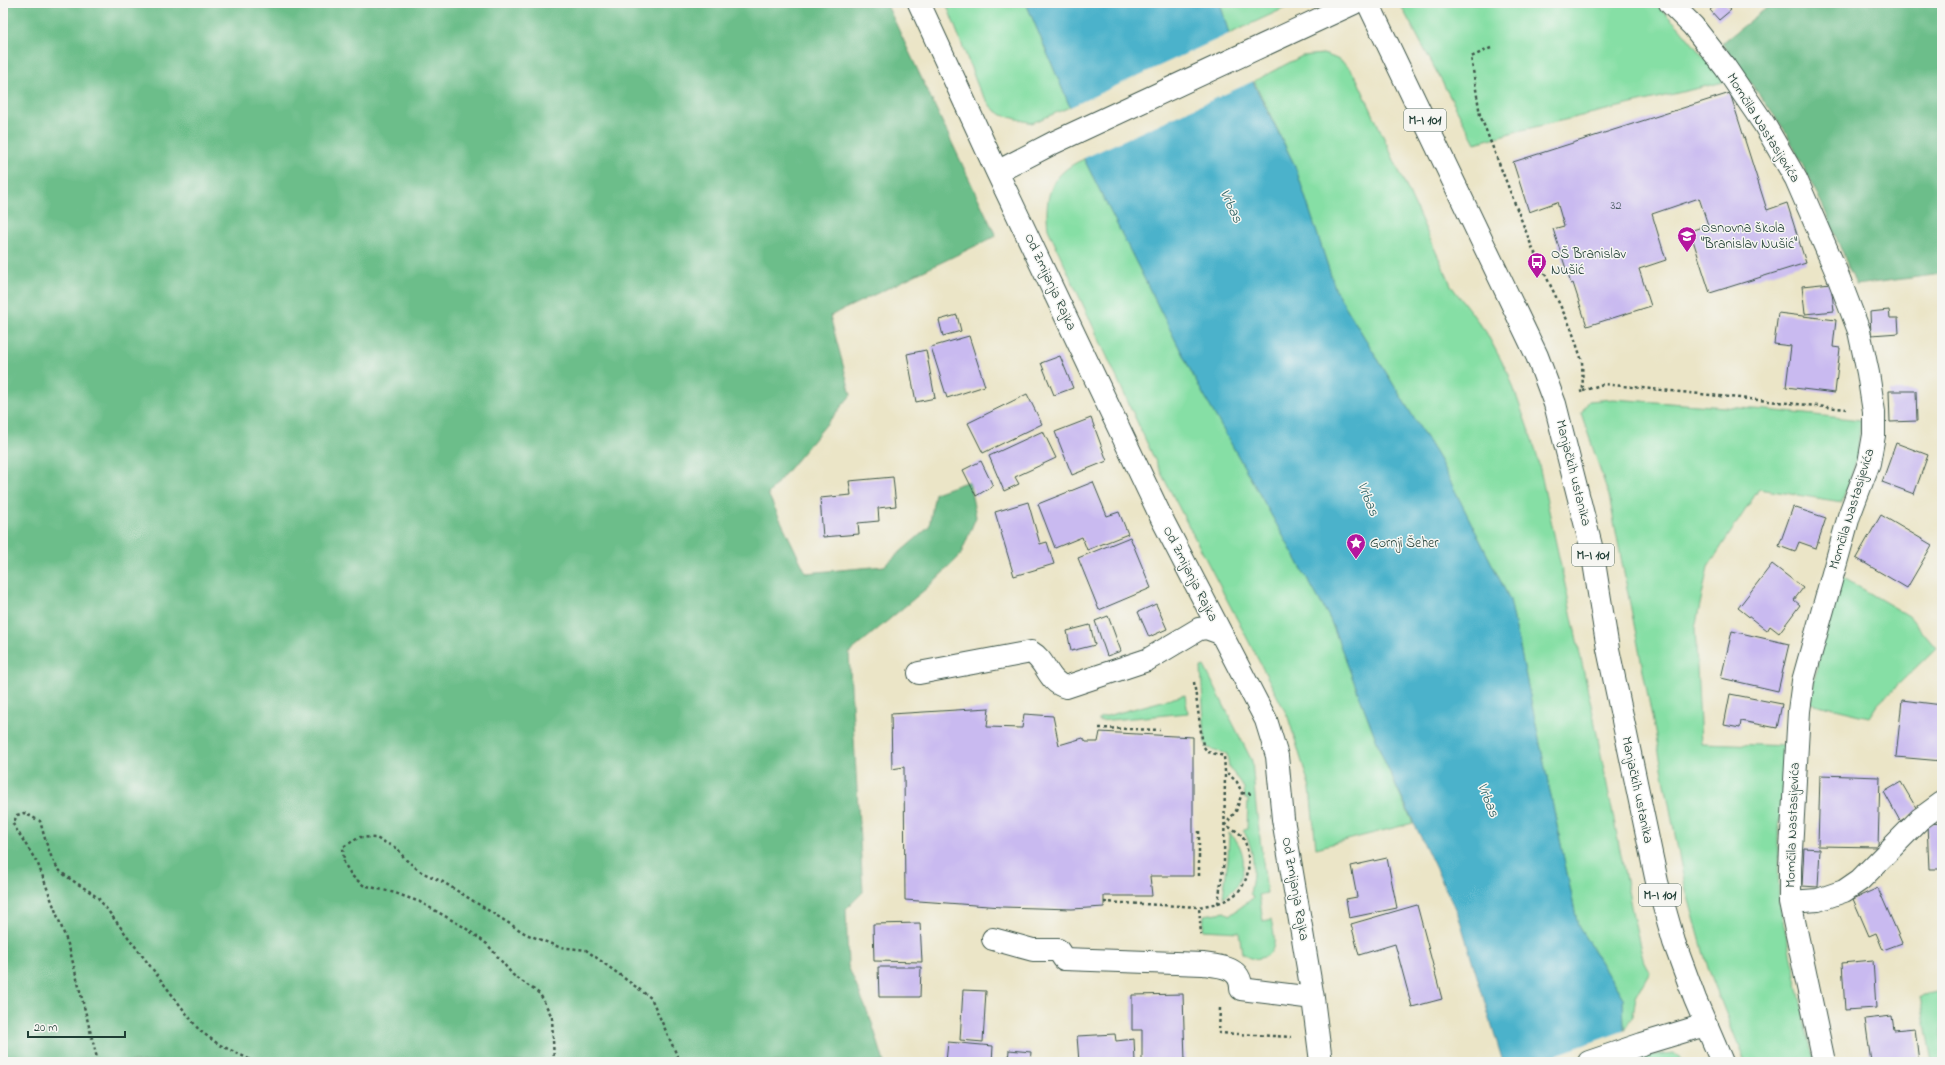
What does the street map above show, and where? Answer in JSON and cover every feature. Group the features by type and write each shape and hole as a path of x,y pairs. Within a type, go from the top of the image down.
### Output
{"street":[{"name":"Od Zmijanja Rajka","path":"919,3 997,172 1162,519 1266,720 1277,756 1283,819 1313,998 1321,1062"},
{"path":"997,172 1053,143 1354,3"},
{"name":"Manjačkih ustanika","path":"1368,3 1537,356 1555,404 1592,550 1608,648 1657,882 1674,942 1722,1062"},
{"name":"Momčila Nastasijevića","path":"1670,3 1693,26 1725,67 1764,124 1796,179 1836,271 1859,331 1868,373 1874,412 1874,435 1869,463 1849,516 1803,681 1798,725 1790,867 1790,902 1824,1062"},
{"path":"919,674 1031,652 1042,661 1052,680 1059,685 1066,687 1147,660 1199,629 1206,628 1220,633"},
{"path":"1790,902 1818,900 1844,891 1860,880 1920,819 1942,803"},
{"path":"993,939 1033,950 1058,950 1064,958 1219,966 1234,972 1241,981 1240,989 1313,998"},
{"path":"1589,1062 1642,1044 1695,1028 1707,1026"}],"path":[{"path":"1491,48 1471,57 1480,115 1532,247 1571,328 1582,361 1582,391"},
{"path":"1555,404 1582,391 1603,384 1874,412"},
{"path":"1194,682 1203,746 1208,752 1224,756 1224,861 1218,903"},
{"path":"1099,728 1160,730"},
{"path":"1225,771 1237,782 1242,793 1236,811 1225,825"},
{"path":"98,1062 69,947 38,864 13,824 17,815 24,813 40,820 54,862 62,872 87,888 99,899 199,1030 218,1044 255,1062"},
{"path":"1104,902 1199,907 1218,903 1235,896 1241,890 1248,874 1249,860 1246,844 1242,836 1225,825"},
{"path":"1199,830 1199,876"},
{"path":"554,1062 552,1017 540,994 513,975 487,944 464,927 420,902 395,893 363,885 352,876 344,863 343,847 360,837 376,838 398,849 405,859 421,872 443,882 526,934 559,947 586,950 651,998 680,1062"},
{"path":"1199,907 1203,964"},
{"path":"372,1062 381,1062"}],"green space":[{"path":"3,3 886,3 996,236 830,316 851,395 768,494 806,573 884,566 929,527 935,493 969,481 976,517 960,556 928,587 849,653 863,892 846,909 848,966 872,1023 884,1062 3,1062"},
{"path":"946,3 1026,3 1070,107 1032,123 1002,115 992,108 979,89"},
{"path":"1220,3 1291,3 1287,7 1229,34"},
{"path":"1655,3 1678,26 1724,82 1518,131 1475,143 1400,4"},
{"path":"1773,3 1942,3 1942,274 1856,285 1823,206 1786,132 1722,43"},
{"path":"1323,54 1343,62 1357,79 1452,287 1486,332 1509,375 1536,451 1593,714 1634,921 1643,959 1650,972 1636,997 1633,1016 1624,1031 1623,998 1578,926 1510,600 1439,459 1336,291 1295,166 1254,81 1302,56"},
{"path":"1084,159 1198,385 1330,619 1384,760 1413,823 1316,848 1310,788 1288,717 1159,469 1048,229 1047,206 1052,186 1064,171"},
{"path":"1613,399 1767,410 1861,420 1857,458 1842,502 1759,489 1708,567 1695,628 1701,743 1789,746 1778,838 1779,902 1814,1062 1745,1062 1708,968 1685,886 1609,496 1581,413 1589,401"},
{"path":"1842,577 1909,616 1936,648 1877,705 1869,717 1810,703 1819,655"},
{"path":"1204,666 1252,761 1256,807 1267,893 1259,895 1263,921 1271,919 1274,937 1271,952 1266,956 1257,959 1248,957 1242,953 1239,932 1203,930 1204,915 1225,912 1229,916 1253,898 1250,893 1253,877 1252,853 1243,830 1247,829 1248,799 1245,799 1244,788 1229,767 1227,754 1206,747 1201,667"},
{"path":"1185,695 1188,713 1099,721 1099,718"},
{"path":"1229,833 1236,840 1240,848 1243,857 1243,867 1237,885 1231,892 1223,897 1228,859"},
{"path":"1942,991 1942,1062 1932,1062 1920,996"},
{"path":"1674,1053 1684,1062 1639,1062 1638,1058 1647,1055"}],"water":[{"name":"Vrbas","path":"1026,3 1220,3 1229,34 1295,166 1336,291 1439,459 1510,600 1578,926 1623,998 1624,1031 1639,1062 1503,1062 1459,917 1384,760 1330,619 1198,385 1084,159 1070,107"}],"pier":[{"path":"1231,33 1256,80 1082,159 1068,108"},
{"path":"1626,1030 1640,1058 1628,1062 1536,1062"}],"building":[{"path":"1718,3 1725,3 1731,10 1719,20 1710,10"},
{"path":"1730,93 1767,210 1787,203 1806,263 1710,293 1690,231 1708,225 1699,198 1652,214 1666,260 1639,269 1651,306 1587,326 1573,283 1571,284 1553,229 1564,226 1557,202 1529,212 1513,162"},
{"path":"1831,283 1834,311 1805,314 1802,286"},
{"path":"1889,310 1890,318 1898,318 1899,333 1871,335 1870,312"},
{"path":"1778,313 1836,320 1833,347 1840,348 1835,393 1786,387 1791,346 1774,344"},
{"path":"957,315 961,331 943,336 939,320"},
{"path":"969,336 985,386 947,398 931,347"},
{"path":"926,350 935,398 916,402 907,354"},
{"path":"1060,356 1073,388 1054,395 1041,363"},
{"path":"1889,391 1916,391 1917,421 1890,422"},
{"path":"1027,394 1042,424 983,453 968,423"},
{"path":"1091,418 1107,461 1072,475 1055,432"},
{"path":"1043,431 1056,458 1015,477 1019,484 1004,491 989,456"},
{"path":"1896,443 1928,455 1914,494 1882,482"},
{"path":"981,461 993,486 976,496 963,470"},
{"path":"893,477 896,506 878,508 879,521 858,523 859,534 823,537 820,498 851,495 849,481"},
{"path":"1093,482 1107,516 1119,512 1128,534 1087,550 1082,537 1055,548 1038,504"},
{"path":"1028,502 1040,544 1047,542 1054,564 1014,576 995,512"},
{"path":"1793,507 1826,518 1816,548 1799,542 1795,552 1779,546"},
{"path":"1881,515 1932,545 1907,588 1856,558"},
{"path":"1130,537 1151,588 1099,610 1078,558"},
{"path":"1772,564 1803,588 1794,600 1800,605 1779,633 1770,626 1767,631 1738,608"},
{"path":"1156,604 1167,629 1149,637 1138,612"},
{"path":"1108,616 1121,651 1107,656 1095,621"},
{"path":"1090,625 1095,645 1071,651 1067,631"},
{"path":"1732,631 1789,644 1778,691 1721,678"},
{"path":"1730,694 1782,704 1777,728 1741,721 1740,728 1724,725"},
{"path":"1902,700 1942,705 1942,761 1896,757"},
{"path":"989,708 987,727 1022,728 1024,714 1053,716 1059,745 1083,738 1086,742 1098,742 1100,732 1193,737 1193,876 1150,876 1152,896 1104,896 1104,907 1072,909 1002,907 905,900 904,767 892,769 891,714"},
{"path":"1820,775 1880,777 1878,847 1818,846"},
{"path":"1901,782 1918,811 1900,821 1884,792"},
{"path":"1942,823 1942,869 1929,869 1927,824"},
{"path":"1804,848 1820,849 1818,887 1802,886"},
{"path":"1387,858 1397,908 1349,918 1346,899 1357,897 1351,866"},
{"path":"1878,888 1902,943 1883,950 1876,933 1869,936 1853,899"},
{"path":"1417,905 1442,999 1412,1007 1395,944 1359,955 1351,924"},
{"path":"920,923 922,962 874,961 873,924"},
{"path":"1873,960 1876,1008 1845,1010 1842,963"},
{"path":"878,967 921,967 920,997 879,997"},
{"path":"963,990 986,991 983,1042 960,1040"},
{"path":"1183,994 1185,1062 1142,1062 1142,1030 1132,1030 1132,995"},
{"path":"1892,1016 1894,1030 1915,1028 1919,1062 1871,1062 1865,1019"},
{"path":"1115,1034 1116,1041 1134,1039 1135,1062 1079,1062 1077,1036"},
{"path":"948,1042 993,1046 992,1062 946,1062"},
{"path":"1009,1050 1031,1052 1030,1062 1008,1062"}],"place":[{"name":"Osnovna škola \"Branislav Nušić\"","path":"1687,253"},
{"name":"OŠ Branislav Nušić","path":"1537,279"},
{"name":"Gornji Šeher","path":"1356,560"}]}
